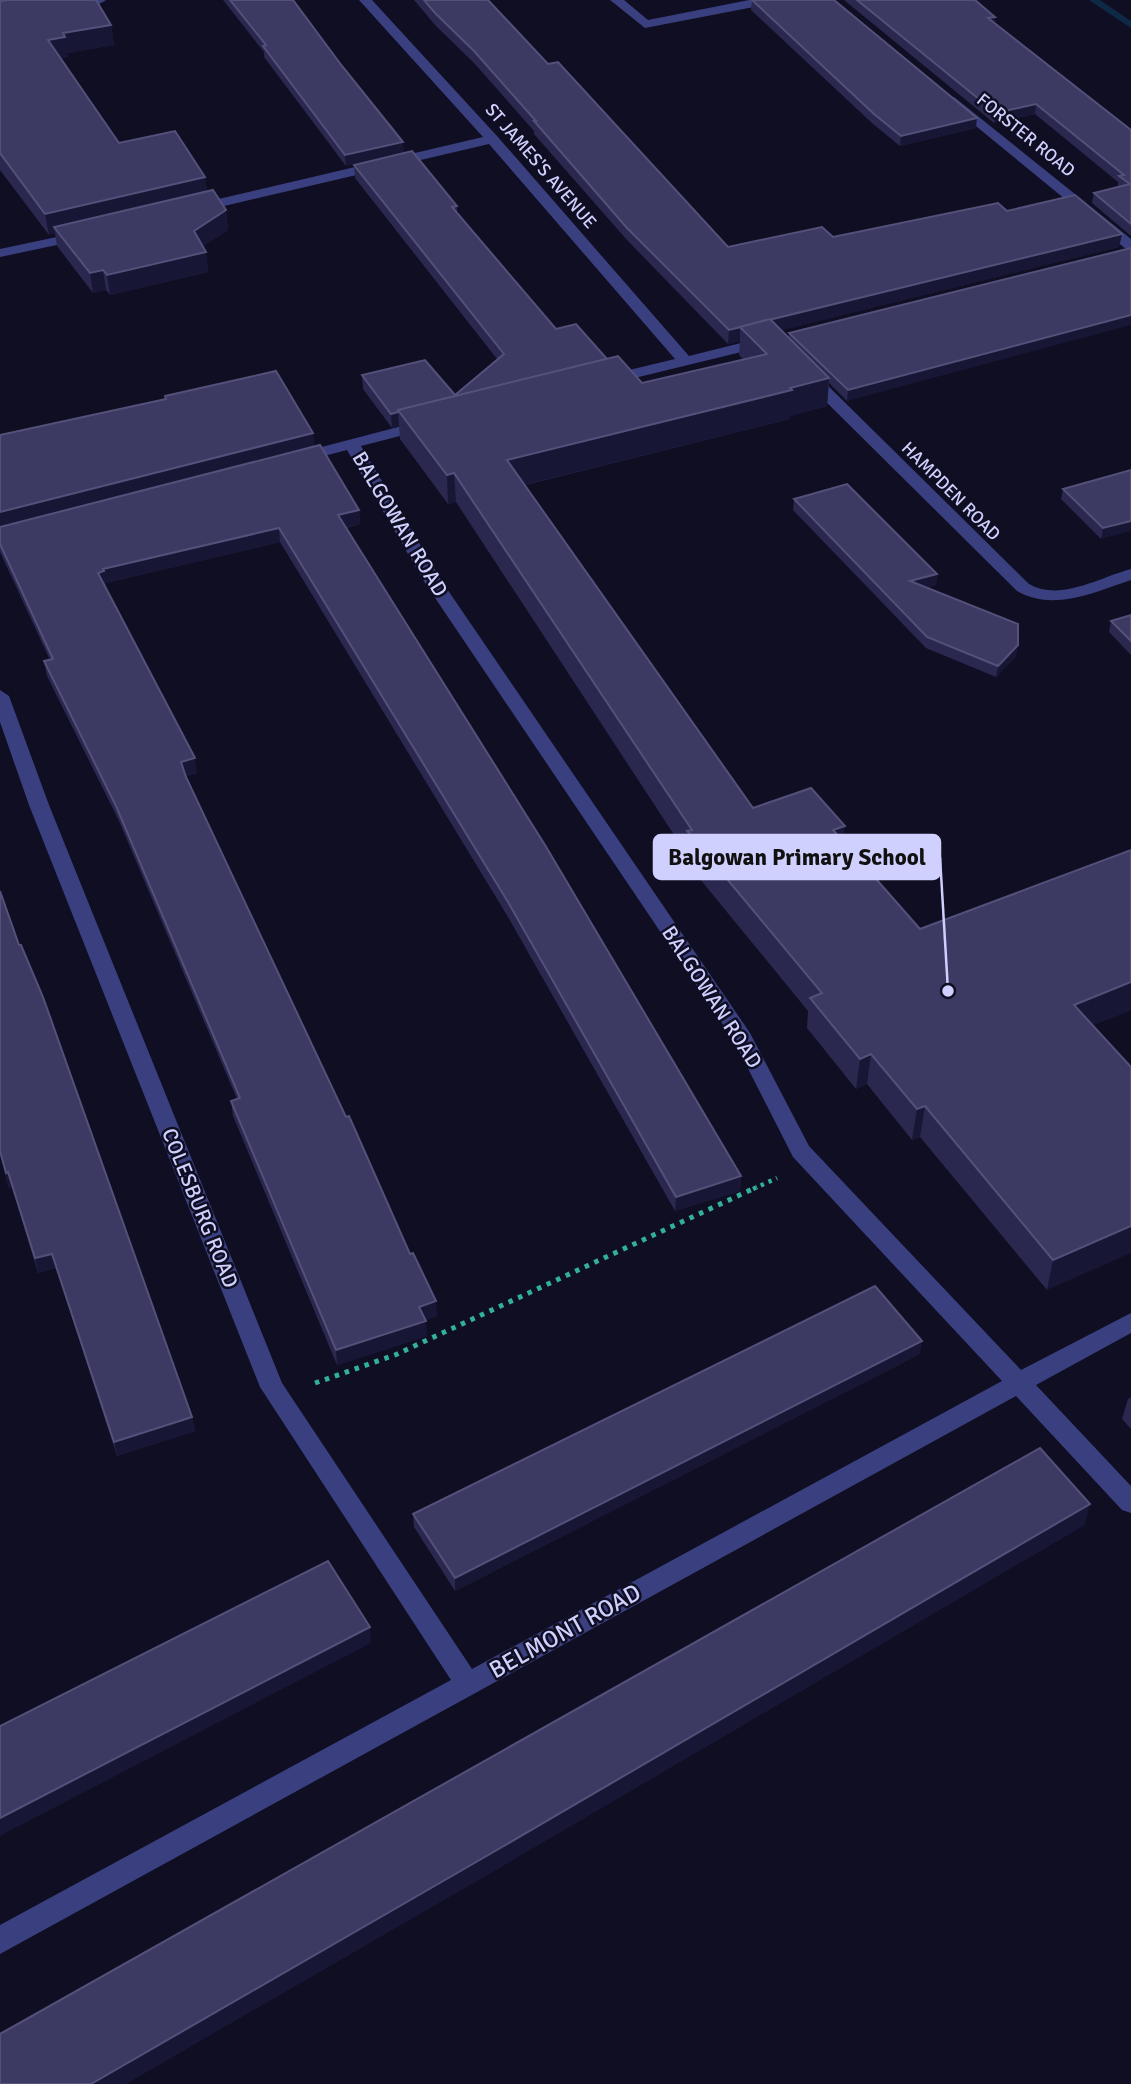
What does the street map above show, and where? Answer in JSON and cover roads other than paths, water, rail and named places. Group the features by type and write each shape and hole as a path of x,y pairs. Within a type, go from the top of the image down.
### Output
{"street":[{"path":"50,8 100,0"},
{"name":"ST JAMES'S AVENUE","path":"365,0 492,139 685,361"},
{"path":"617,0 645,24 769,0"},
{"name":"FORSTER ROAD","path":"939,88 1127,251"},
{"path":"184,212 492,139"},
{"path":"0,253 103,231"},
{"name":"HAMPDEN ROAD","path":"685,361 784,347 1012,579 1030,592 1050,595 1070,593 1131,574"},
{"path":"592,384 685,361"},
{"path":"287,460 446,420"},
{"name":"BALGOWAN ROAD","path":"352,443 434,583 743,1038 801,1151 1131,1503"},
{"name":"COLESBURG ROAD","path":"0,696 44,818 267,1374 278,1396 468,1684"},
{"name":"BELMONT ROAD","path":"0,1940 1131,1322"}],"waterway":[{"path":"1094,0 1131,25"}],"place":[{"name":"Balgowan Primary School","path":"948,991"}]}
